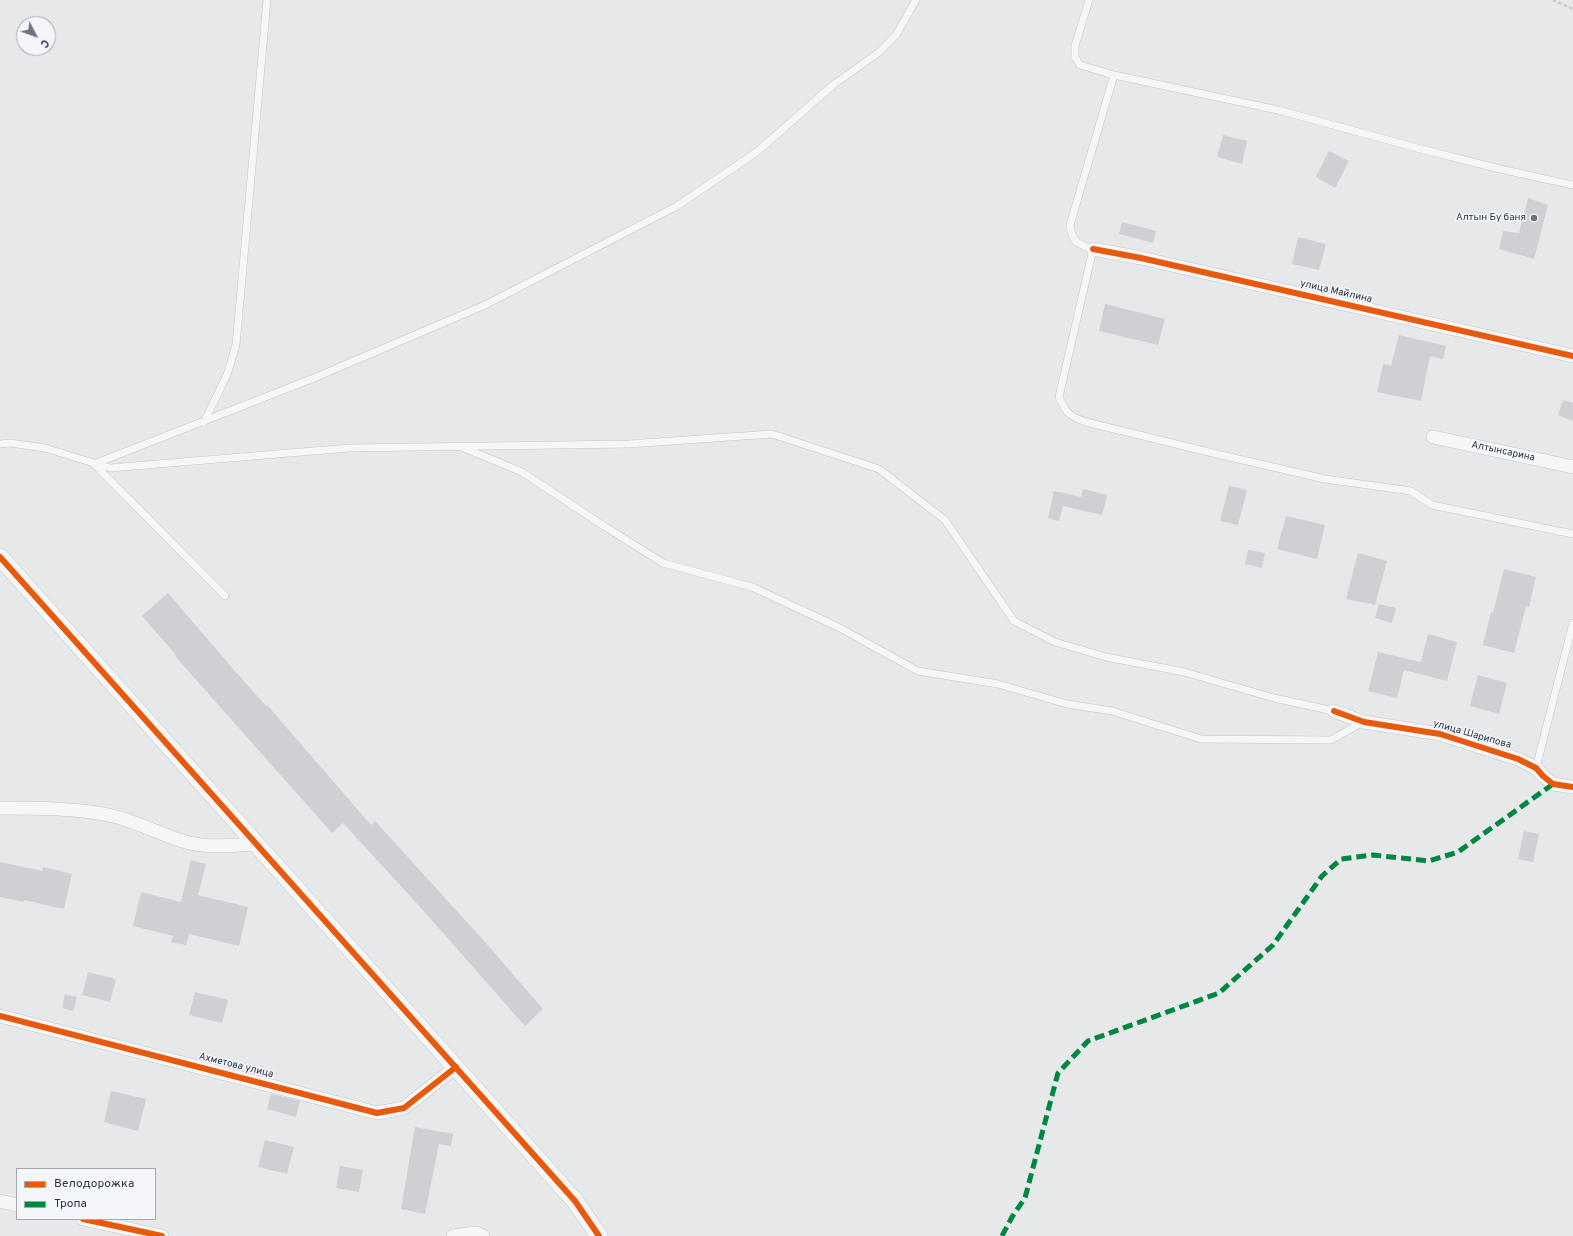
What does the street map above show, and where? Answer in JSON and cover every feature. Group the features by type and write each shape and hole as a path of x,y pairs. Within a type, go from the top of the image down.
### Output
{"street":[{"name":"улица Майлина","path":"1093,249 1148,259 1573,356"},
{"name":"Алтынсарина","path":"1433,437 1573,467"},
{"path":"0,557 575,1201 599,1236"},
{"name":"улица Шарипова","path":"1334,711 1364,722 1440,734 1518,759 1536,768 1553,784 1573,787"},
{"path":"0,808 46,808 108,815 122,818 190,843 212,846 257,844"},
{"name":"Ахметова улица","path":"0,1016 377,1113 404,1108 456,1067"},
{"path":"0,1201 16,1205"},
{"path":"88,1220 162,1236"},
{"path":"453,1236 476,1233 483,1236"}],"lane":[{"path":"204,422 227,376 236,345 267,0"},
{"path":"94,464 314,378 484,305 677,206 758,151 833,85 878,54 896,35 916,0"},
{"path":"1089,0 1075,46 1075,57 1080,65 1114,75 1278,110 1436,153 1573,185"},
{"path":"1114,75 1070,225 1071,235 1078,244 1093,249 1059,396 1064,408 1072,417 1086,422 1221,455 1318,477 1411,491 1432,505 1573,534"},
{"path":"0,444 10,443 45,448 110,468 349,448 629,444 772,434 879,469 945,520 1014,621 1055,642 1106,657 1184,672 1274,698 1334,711"},
{"path":"460,447 522,472 604,526 663,562 752,587 838,627 918,671 998,684 1067,704 1112,711 1201,739 1331,740 1364,722"},
{"path":"94,464 225,596"},
{"path":"1536,768 1573,623"}],"path":[{"path":"1553,0 1573,9"}],"building":[{"path":"1223,135 1247,141 1242,164 1217,157"},
{"path":"1329,151 1349,161 1335,188 1316,177"},
{"name":"Алтын Бу баня","path":"1528,198 1548,205 1534,259 1499,249 1503,231 1519,233"},
{"path":"1122,222 1156,231 1153,243 1119,234"},
{"path":"1298,237 1326,244 1319,270 1292,264"},
{"path":"1105,304 1165,319 1158,345 1099,331"},
{"path":"1399,335 1446,346 1443,359 1430,356 1421,401 1377,392 1383,364 1391,366"},
{"path":"1563,400 1573,403 1573,421 1558,415"},
{"path":"1229,486 1247,490 1238,525 1220,521"},
{"path":"1083,489 1107,495 1102,515 1063,506 1059,521 1048,518 1054,491 1081,497"},
{"path":"1286,516 1325,525 1317,559 1277,549"},
{"path":"1248,550 1265,553 1262,568 1245,564"},
{"path":"1358,553 1387,561 1375,605 1346,599"},
{"path":"1504,569 1536,577 1529,607 1526,606 1514,653 1483,645"},
{"path":"168,593 371,825 375,821 485,942 543,1009 525,1026 421,908 343,823 332,833 175,656 176,655 142,616"},
{"path":"1379,604 1396,608 1392,623 1375,618"},
{"path":"1428,634 1457,642 1447,681 1404,670 1397,698 1368,691 1378,652 1421,662"},
{"path":"1478,675 1507,683 1499,714 1470,706"},
{"path":"1524,831 1539,834 1533,862 1518,859"},
{"path":"191,860 206,864 198,895 248,907 239,946 189,934 186,945 171,942 173,936 133,926 141,892 181,902"},
{"path":"0,862 42,871 43,867 72,874 64,909 24,900 23,902 0,897"},
{"path":"88,972 116,979 110,1002 82,995"},
{"path":"195,992 228,1000 222,1023 189,1015"},
{"path":"65,994 77,997 73,1011 62,1008"},
{"path":"111,1091 146,1099 138,1131 104,1122"},
{"path":"271,1094 300,1101 296,1117 267,1109"},
{"path":"415,1127 453,1134 451,1146 439,1144 425,1214 401,1209"},
{"path":"265,1140 294,1147 287,1174 258,1167"},
{"path":"340,1166 363,1170 359,1192 336,1188"}],"marked path":[{"path":"1002,1236 1012,1217 1025,1198 1058,1073 1088,1041 1219,993 1273,945 1322,876 1341,859 1373,855 1429,861 1458,852 1553,784"}],"cycle path":[{"path":"1093,249 1141,258 1573,356"},
{"path":"0,557 575,1201 599,1236"},
{"path":"1334,711 1364,722 1440,734 1518,759 1536,768 1553,784 1573,787"},
{"path":"0,1016 377,1113 404,1108 456,1067"},
{"path":"88,1220 162,1236"}],"place":[{"name":"Алтын Бу баня","path":"1534,218"}]}
